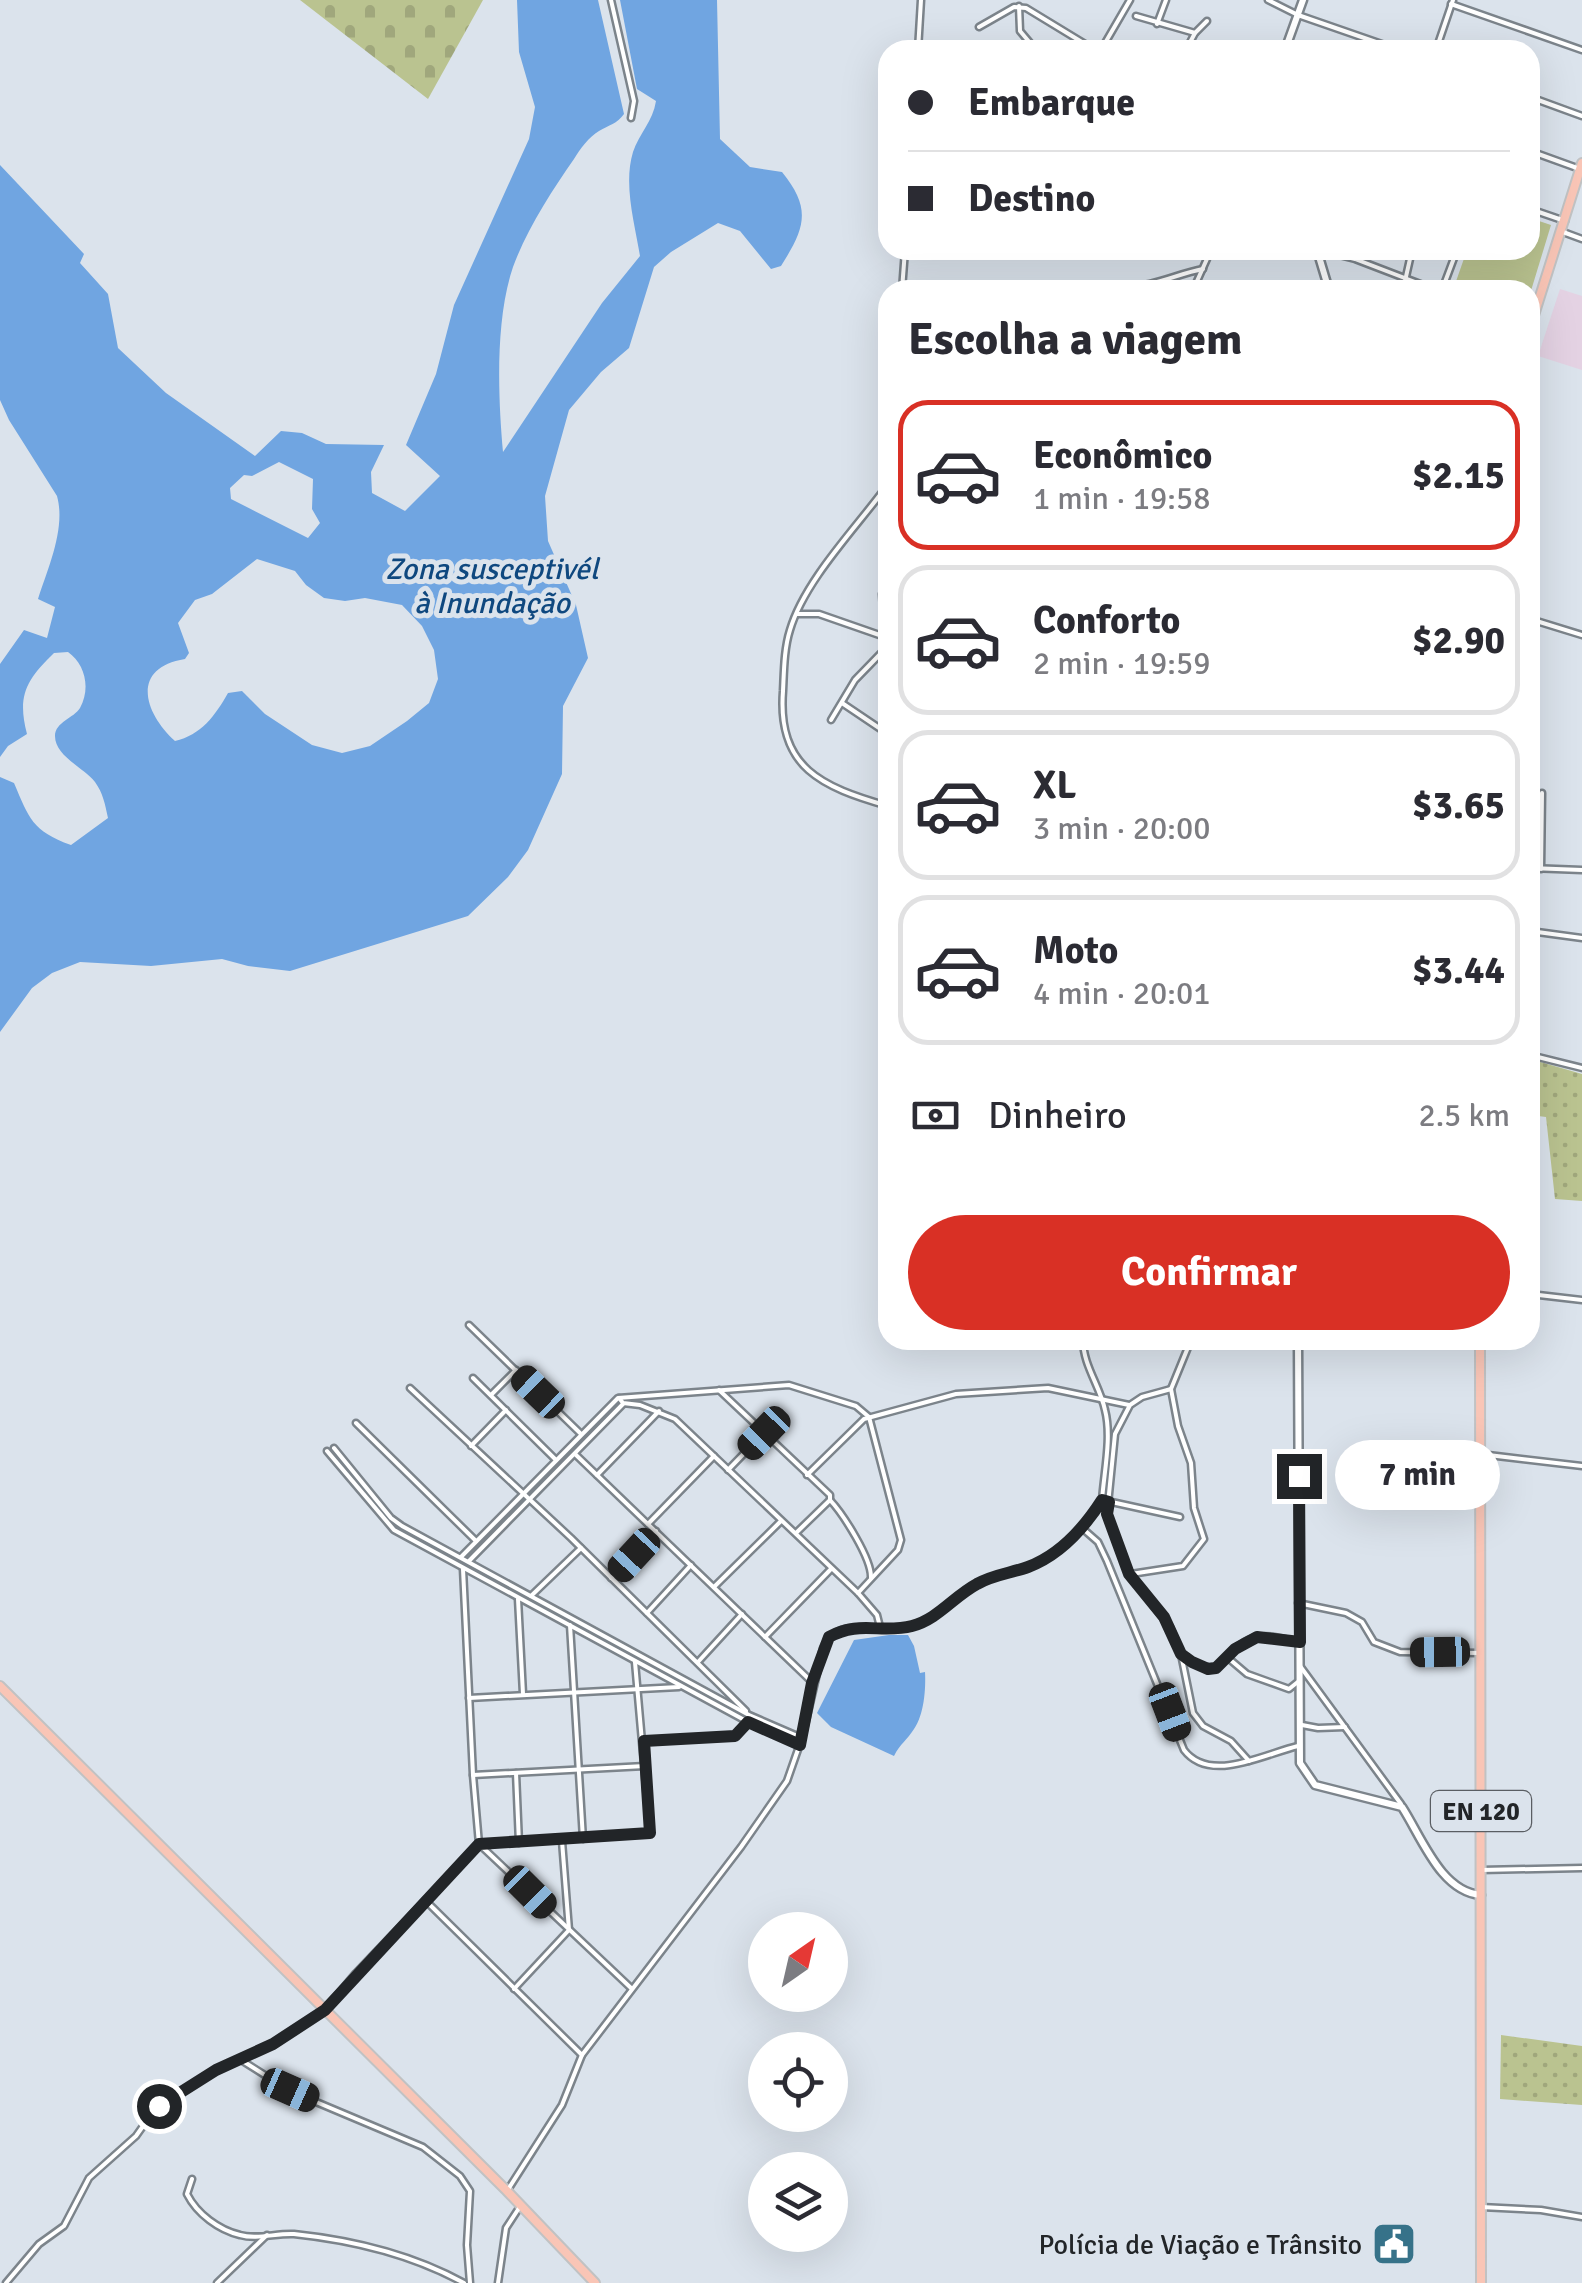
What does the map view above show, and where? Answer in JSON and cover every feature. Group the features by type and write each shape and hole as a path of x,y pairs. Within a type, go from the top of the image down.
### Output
{"main road":[{"path":"1540,294 1581,166"},
{"name":"EN 120","path":"1480,1350 1482,2283"},
{"path":"0,1686 595,2283"}],"street":[{"path":"611,0 634,102 630,118"},
{"path":"919,40 921,0"},
{"path":"1104,40 1130,0"},
{"path":"1157,24 1166,0"},
{"path":"1268,0 1298,15 1370,40"},
{"path":"1289,40 1303,0"},
{"path":"1439,40 1452,2 1582,50"},
{"path":"1019,6 1080,40"},
{"path":"979,27 1019,6"},
{"path":"1019,6 1020,32 1027,40"},
{"path":"1136,16 1195,33"},
{"path":"1191,40 1206,21"},
{"path":"1540,101 1582,116"},
{"path":"1540,154 1581,166"},
{"path":"1540,212 1565,221"},
{"path":"1561,232 1582,238"},
{"path":"1198,280 1207,260"},
{"path":"1358,260 1409,280"},
{"path":"1406,279 1410,260"},
{"path":"1160,280 1203,269"},
{"path":"878,498 810,590 797,614 787,645 782,695 788,745 815,778 832,788 878,803"},
{"path":"797,614 819,614 878,635"},
{"path":"1540,621 1582,635"},
{"path":"831,720 867,664 878,655"},
{"path":"842,703 878,727"},
{"path":"1542,794 1541,868 1582,870"},
{"path":"1540,932 1582,938"},
{"path":"1540,1058 1582,1068"},
{"path":"1540,1295 1582,1300"},
{"path":"469,1325 581,1434"},
{"path":"1084,1350 1107,1420 1107,1514 1129,1574 1164,1617 1181,1654 1193,1713 1232,1741 1249,1761"},
{"path":"1129,1574 1183,1566 1204,1539 1194,1508 1191,1463 1171,1389 1187,1350"},
{"path":"1298,1350 1300,1763 1315,1785 1402,1806"},
{"path":"491,1396 516,1370"},
{"path":"473,1378 556,1459"},
{"path":"469,1561 625,1401 790,1385 856,1406 869,1417 901,1540 898,1550 858,1592"},
{"path":"410,1388 581,1548 749,1715"},
{"path":"807,1475 869,1417 956,1394 1048,1388 1130,1405"},
{"path":"507,2191 562,2105 582,2055 786,1781 802,1738 812,1683 829,1637 847,1629 896,1629 921,1623 977,1584 1030,1566 1057,1551 1106,1501 1115,1434 1130,1405 1142,1397 1171,1389"},
{"path":"720,1390 830,1496 848,1520 870,1566 871,1578"},
{"path":"461,1557 618,1398 659,1410 674,1419 858,1592 876,1614 880,1627"},
{"path":"471,1446 506,1410"},
{"path":"597,1475 659,1410"},
{"path":"356,1422 476,1541"},
{"path":"728,1470 764,1433"},
{"path":"334,1448 391,1518 749,1715 802,1738"},
{"path":"327,1451 386,1524 748,1722 800,1745"},
{"path":"575,1454 812,1683"},
{"path":"1480,1454 1582,1466"},
{"path":"648,1524 714,1456"},
{"path":"796,1534 830,1500"},
{"path":"1106,1501 1180,1517"},
{"path":"714,1588 782,1520"},
{"path":"1082,1528 1098,1542 1108,1561 1184,1750 1198,1765 1249,1761 1300,1746"},
{"path":"612,1578 656,1531"},
{"path":"531,1596 581,1548"},
{"path":"647,1612 691,1565"},
{"path":"463,1568 479,1844 631,1988"},
{"path":"765,1637 832,1568"},
{"path":"518,1598 522,1694"},
{"path":"1298,1603 1346,1612 1362,1622 1374,1642 1400,1652 1480,1653"},
{"path":"698,1662 742,1614"},
{"path":"570,1625 583,1839"},
{"path":"1181,1654 1208,1669 1216,1668 1257,1637 1300,1642"},
{"path":"1227,1658 1247,1674 1289,1689 1300,1680"},
{"path":"6,2283 40,2244 64,2226 90,2178 136,2136 152,2112 216,2070 273,2044 325,2010 479,1844 650,1833 636,1662"},
{"path":"1300,1666 1402,1806 1453,1886 1481,1895"},
{"path":"469,1698 683,1687"},
{"path":"644,1741 735,1736 748,1722"},
{"path":"1302,1725 1345,1727"},
{"path":"473,1775 646,1766"},
{"path":"516,1773 520,1843"},
{"path":"514,1988 569,1930 562,1841"},
{"path":"1481,1870 1582,1868"},
{"path":"426,1901 582,2055"},
{"path":"192,2179 187,2194 208,2218 237,2234 308,2236 391,2254 467,2283 470,2192 460,2176 422,2147 290,2090 241,2060"},
{"path":"498,2283 506,2228 520,2205"},
{"path":"1481,2207 1582,2217"},
{"path":"217,2283 267,2235"}],"shaded area":[{"path":"1560,289 1582,296 1582,370 1540,357"}],"green space":[{"path":"300,0 483,0 428,99"},
{"path":"1540,221 1551,225 1534,280 1456,280 1464,260 1540,260"},
{"path":"1540,1062 1582,1074 1582,1201 1555,1199 1546,1117 1540,1116"},
{"path":"1501,2035 1582,2046 1582,2105 1500,2099"}],"water":[{"name":"Zona susceptivél à Inundação","path":"517,0 598,0 624,114 579,151 540,211 513,267 501,334 503,452 602,303 640,256 631,204 630,165 656,101 637,89 620,0 717,0 720,139 750,167 782,172 798,197 802,219 796,240 781,266 771,269 740,231 718,223 671,252 654,267 629,348 601,372 569,410 545,496 548,541 576,605 588,658 563,706 562,774 528,850 508,877 468,916 290,971 222,959 151,966 80,962 52,973 32,988 0,1032 0,777 14,783 28,814 40,828 71,845 108,818 95,782 56,743 58,727 80,708 86,685 82,670 68,652 54,653 31,680 23,709 27,734 8,746 0,757 0,664 24,630 47,638 55,607 38,599 55,548 59,508 57,496 0,400 0,165 84,254 80,263 108,294 118,348 166,393 255,456 281,431 302,433 326,444 384,445 371,472 372,493 405,511 440,476 406,445 436,374 454,305 529,139 535,107 519,52","holes":["279,462 313,479 312,509 320,523 308,538 231,499 230,488 244,475 252,476","257,559 295,571 324,598 365,598 402,605 422,626 434,650 438,679 429,703 370,746 342,753 312,745 265,714 242,691 228,693 206,723 175,741 150,705 149,682 156,672 185,659 189,653 178,623 195,600 212,594"]},
{"path":"908,1635 920,1673 925,1672 920,1717 894,1756 831,1727 817,1713 854,1640"}],"place":[{"name":"Polícia de Viação e Trânsito","path":"1394,2244"}],"route":[{"path":"159,2106 216,2070 273,2044 325,2010 479,1844 650,1833 644,1741 735,1736 748,1722 800,1745 812,1683 829,1637 847,1629 896,1629 930,1619 977,1584 1045,1560 1082,1528 1102,1500 1109,1502 1107,1514 1129,1574 1164,1617 1181,1654 1197,1666 1216,1668 1235,1649 1257,1637 1300,1642 1299,1476"}]}
